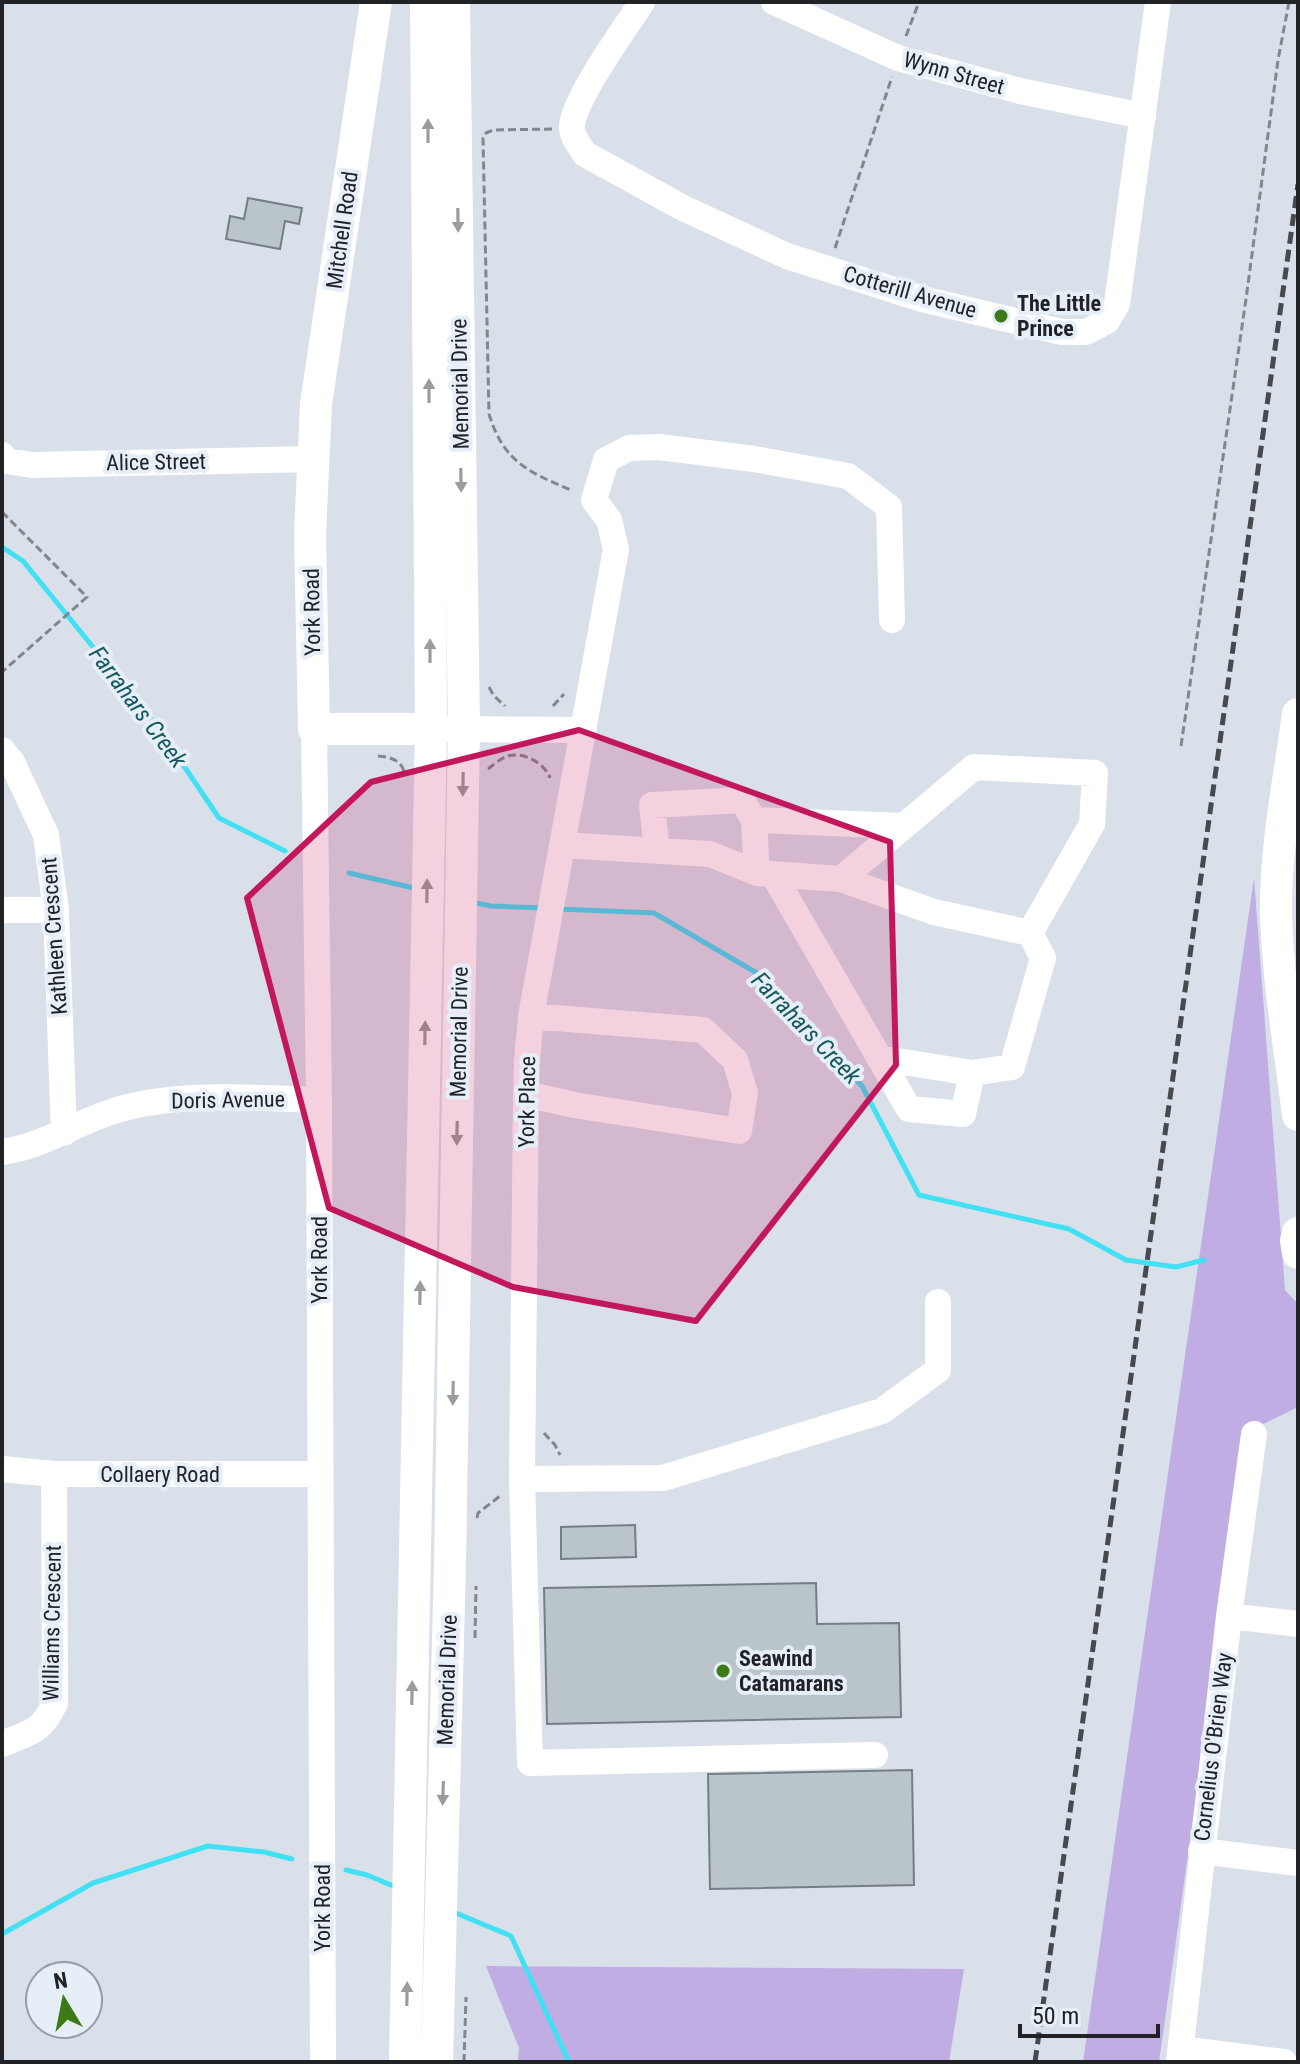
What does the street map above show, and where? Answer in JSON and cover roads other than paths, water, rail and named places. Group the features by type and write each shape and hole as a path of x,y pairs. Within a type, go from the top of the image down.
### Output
{"main road":[{"name":"Mitchell Road","path":"312,459 316,404 376,2"},
{"name":"Memorial Drive","path":"405,2062 431,729 426,2"},
{"name":"Memorial Drive","path":"437,2062 450,1547 464,729 454,2"},
{"name":"York Road","path":"312,459 310,534 314,729"},
{"path":"1298,714 1280,846 1276,912 1280,978 1298,1115"},
{"path":"314,729 431,729"},
{"path":"1298,1233 1298,1253"}],"street":[{"name":"Cotterill Avenue","path":"642,2 580,100 572,128 585,154 683,208 787,256 922,299 1062,332 1086,332 1107,321 1117,304 1158,2"},
{"name":"Wynn Street","path":"774,2 898,58 1020,91 1143,116"},
{"name":"York Place","path":"875,1755 530,1763 522,1479 526,1094 531,1016 616,549 609,520 594,500 606,460 629,448 659,447 741,457 848,476 889,507 892,620"},
{"name":"Alice Street","path":"2,455 7,461 32,465 312,459"},
{"name":"York Road","path":"314,729 319,1100 323,2062"},
{"path":"431,729 584,730"},
{"name":"Kathleen Crescent","path":"2,750 12,762 46,835 56,910 64,1133"},
{"path":"841,879 974,767 1095,773 1092,824 1030,933"},
{"path":"657,851 652,805 742,800 754,820 765,874 909,1109 963,1114 972,1073"},
{"path":"754,820 904,826"},
{"path":"562,845 710,854 765,874 841,879 934,912 1030,933"},
{"path":"2,910 56,910"},
{"path":"879,1058 972,1073 1012,1067 1043,958 1030,933"},
{"path":"526,1094 574,1105 739,1131 745,1093 735,1060 703,1030 531,1016"},
{"name":"Doris Avenue","path":"2,1152 64,1133 112,1111 169,1099 319,1100"},
{"path":"522,1479 663,1478 882,1411 938,1370 938,1302"},
{"name":"Cornelius O'Brien Way","path":"1180,2056 1201,1851 1254,1434"},
{"name":"Collaery Road","path":"2,1469 54,1474 319,1474"},
{"name":"Williams Crescent","path":"2,1744 37,1729 47,1720 55,1703 54,1474"},
{"path":"1229,1616 1298,1624"},
{"path":"1201,1851 1298,1863"},
{"path":"1180,2056 1284,2062"}],"waterway":[{"name":"Farrahars Creek","path":"2,547 23,561 102,658 163,735 219,818 285,851"},
{"name":"Farrahars Creek","path":"349,873 418,889"},
{"name":"Farrahars Creek","path":"471,902 544,908"},
{"name":"Farrahars Creek","path":"558,909 654,913 762,976 862,1086 919,1195 1069,1229 1126,1260 1176,1267 1204,1260"},
{"path":"2,1934 93,1883 208,1846 264,1852 292,1859"},
{"path":"346,1870 398,1888"},
{"path":"451,1911 511,1936 569,2062"}],"railway":[{"path":"1035,2062 1298,184"}],"place":[{"name":"The Little Prince","path":"1001,316"},
{"name":"Seawind Catamarans","path":"723,1671"}]}
